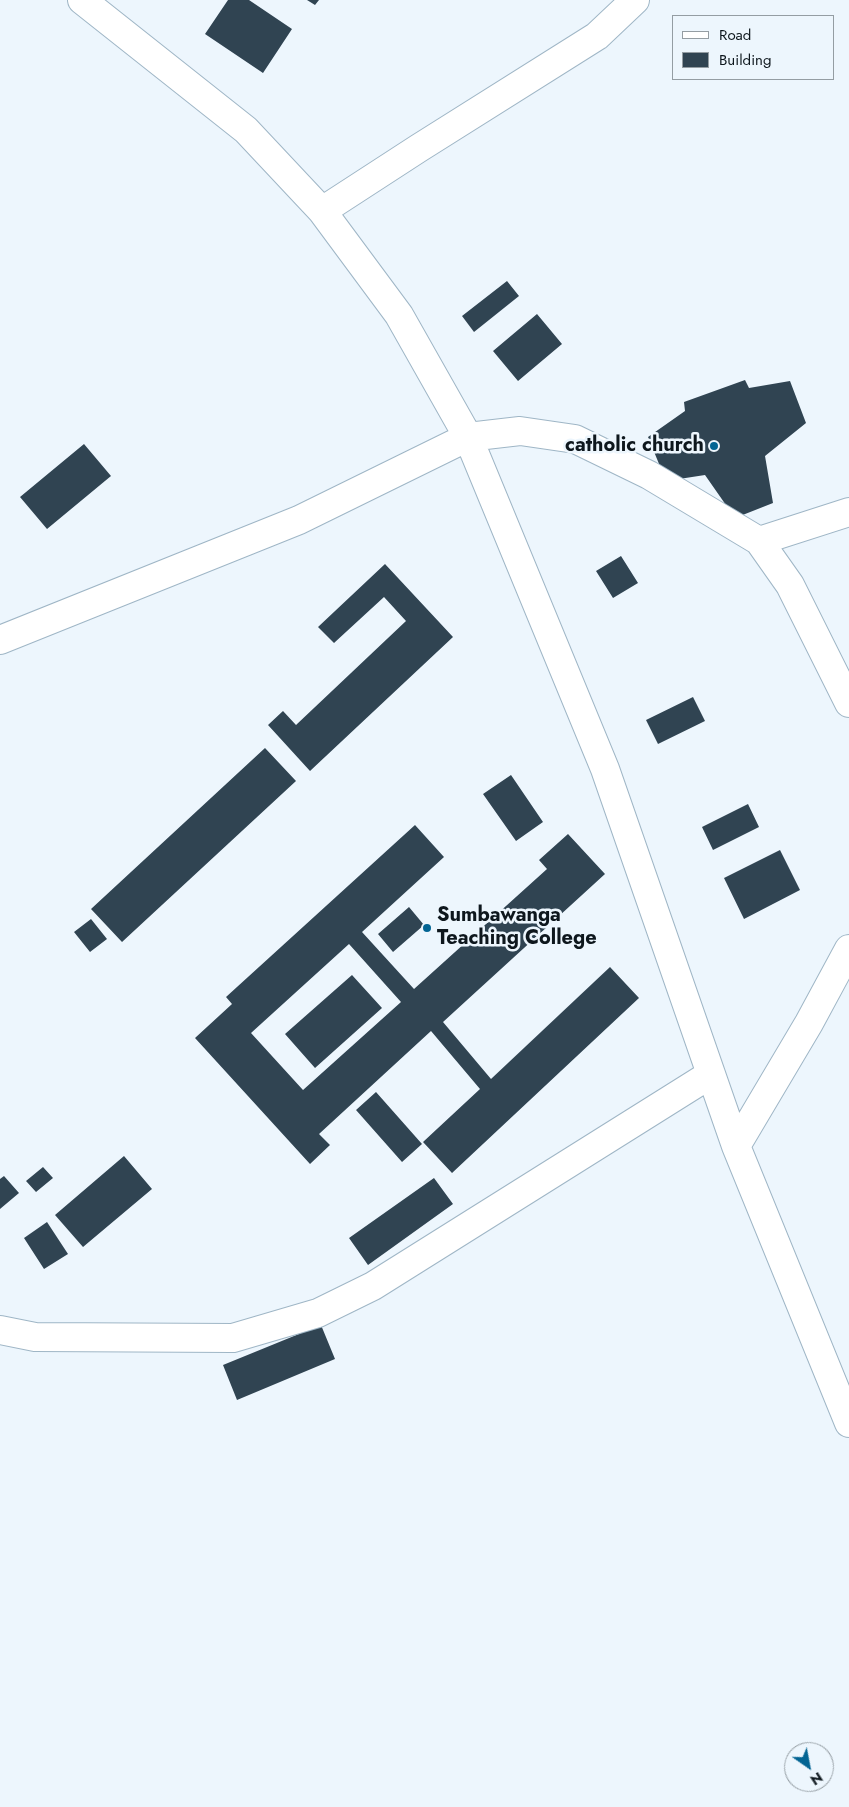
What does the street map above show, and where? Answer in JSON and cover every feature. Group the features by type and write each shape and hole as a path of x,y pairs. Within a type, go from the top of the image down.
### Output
{"street":[{"path":"322,211 597,36 635,0"},
{"path":"88,2 246,130 322,211 399,315 468,437 605,769 736,1146 849,1423"},
{"path":"0,640 299,520 468,437 520,431 575,439 649,475 759,541 790,586 849,703"},
{"path":"759,541 849,512"},
{"path":"736,1146 809,1023 849,949"},
{"path":"0,1330 35,1337 233,1338 318,1313 373,1286 711,1074"}],"building":[{"path":"228,0 249,0 292,29 263,73 205,34"},
{"path":"307,0 319,0 315,5"},
{"path":"507,281 519,296 474,332 462,316"},
{"path":"537,314 562,344 518,381 493,351"},
{"name":"catholic church","path":"745,380 749,388 790,381 806,423 765,456 773,503 735,518 705,475 666,481 648,437 685,411 684,402"},
{"path":"84,444 111,476 47,529 20,497"},
{"path":"621,556 638,583 613,598 596,571"},
{"path":"385,564 453,637 310,771 268,725 283,711 296,725 406,621 384,597 334,643 318,627"},
{"path":"693,697 705,721 658,744 646,720"},
{"path":"265,748 296,781 122,942 91,909"},
{"path":"511,775 543,822 516,841 483,794"},
{"path":"748,804 759,827 713,850 702,827"},
{"path":"415,825 444,857 362,932 414,989 547,869 539,860 568,834 605,874 443,1022 491,1079 610,967 639,998 452,1173 423,1142 480,1089 431,1031 319,1134 330,1145 310,1164 195,1038 232,1004 226,997","holes":["349,944 401,1002 303,1090 251,1033"]},
{"path":"780,850 800,890 744,919 724,878"},
{"path":"409,907 424,925 393,952 378,934"},
{"path":"91,919 107,939 90,952 74,932"},
{"path":"352,975 382,1008 315,1068 285,1034"},
{"path":"376,1092 422,1144 402,1162 356,1110"},
{"path":"124,1156 152,1189 83,1247 55,1215"},
{"path":"43,1167 53,1178 36,1192 26,1181"},
{"path":"4,1176 19,1193 0,1209 0,1179"},
{"path":"434,1178 453,1204 368,1265 349,1238"},
{"path":"47,1222 68,1254 44,1269 24,1238"},
{"path":"321,1325 335,1359 237,1400 223,1365"}],"place":[{"name":"catholic church","path":"714,446"},
{"name":"Sumbawanga Teaching College","path":"427,928"}]}
